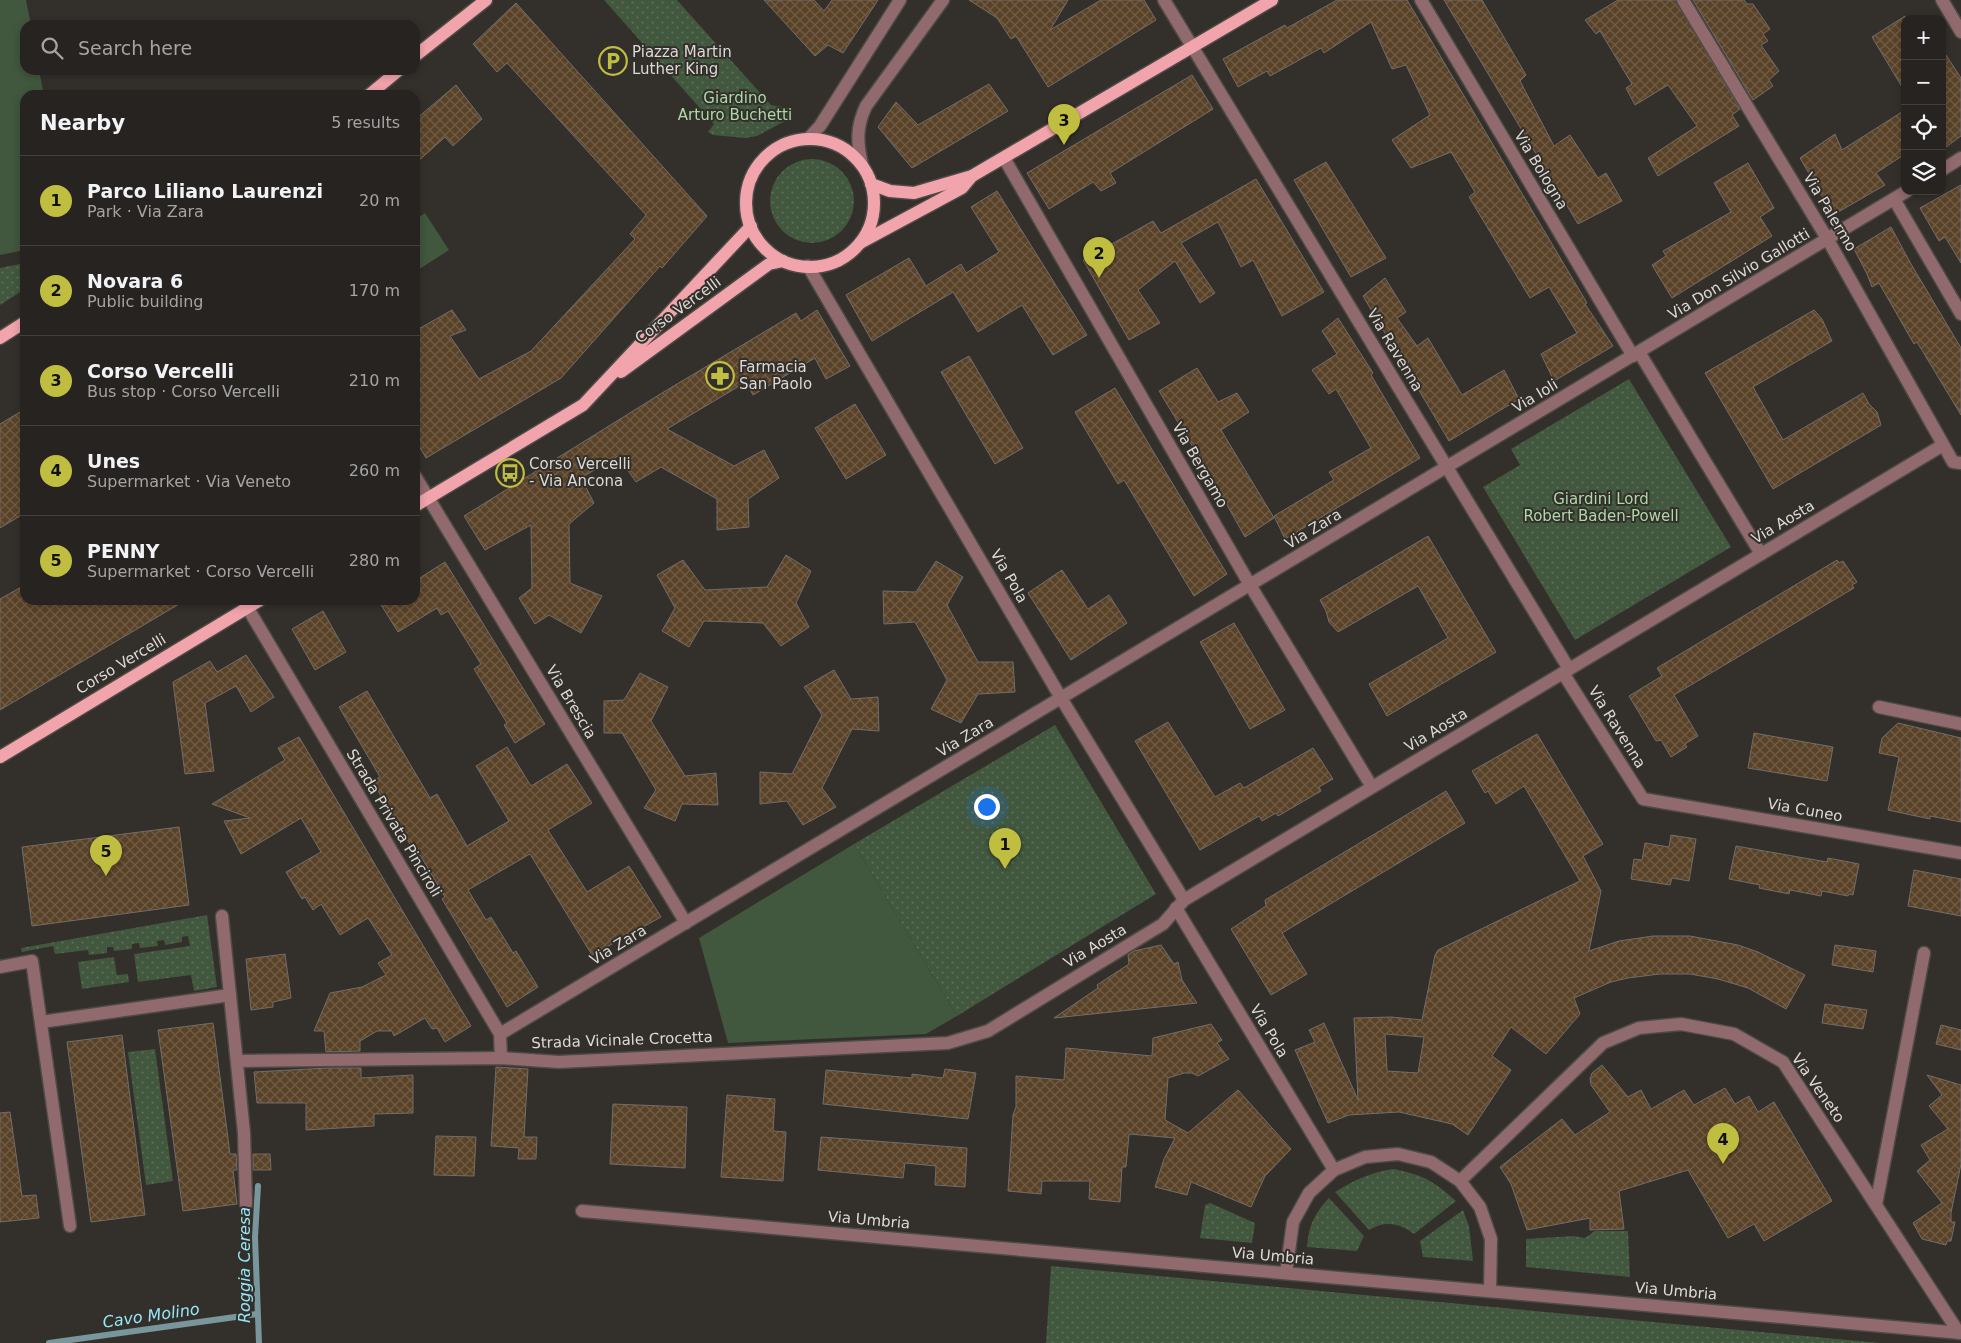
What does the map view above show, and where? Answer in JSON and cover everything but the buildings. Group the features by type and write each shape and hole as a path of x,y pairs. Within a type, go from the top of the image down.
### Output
{"main road":[{"path":"420,52 486,0"},
{"path":"871,184 890,191 914,193 972,176 1272,0"},
{"path":"375,90 393,75"},
{"path":"860,243 870,225 874,204 871,184 862,165 847,150 828,141 808,139 787,142 768,153 755,170 747,190 746,211 752,232 765,249 783,261 808,266 825,265 844,257 860,243 962,188 972,176"},
{"name":"Corso Vercelli","path":"420,503 583,405 751,226"},
{"name":"Corso Vercelli","path":"595,392 770,264 783,261"},
{"path":"0,338 20,325"},
{"name":"Corso Vercelli","path":"0,756 243,605"}],"street":[{"path":"808,139 820,126 900,0"},
{"path":"862,165 858,137 860,120 866,106 943,0"},
{"name":"Via Ravenna","path":"1164,0 1447,467 1643,799"},
{"name":"Via Bologna","path":"1421,0 1636,354 1761,554"},
{"name":"Via Palermo","path":"1683,0 1828,240 1953,462 1961,463"},
{"path":"1942,0 1961,32"},
{"name":"Via Bergamo","path":"1004,158 1250,585 1372,787"},
{"path":"1946,167 1961,158"},
{"name":"Via Don Silvio Gallotti","path":"1636,354 1901,195"},
{"path":"1894,199 1961,314"},
{"name":"Via Pola","path":"808,266 1062,698 1334,1170"},
{"name":"Via Ioli","path":"1447,467 1636,354"},
{"name":"Via Aosta","path":"948,1043 988,1031 1163,924 1180,904 1943,445"},
{"name":"Via Zara","path":"500,1034 1447,467"},
{"name":"Via Brescia","path":"420,484 686,923"},
{"name":"Strada Privata Pinciroli","path":"246,605 500,1034 501,1058"},
{"path":"1879,707 1961,724"},
{"name":"Via Cuneo","path":"1643,799 1961,853"},
{"path":"222,916 244,1133 246,1204"},
{"path":"1876,1205 1924,953"},
{"path":"0,967 32,961 70,1226"},
{"path":"41,1022 230,995"},
{"name":"Via Veneto","path":"1460,1181 1603,1043 1639,1028 1681,1024 1734,1034 1783,1062 1960,1333"},
{"name":"Strada Vicinale Crocetta","path":"237,1061 501,1058 559,1062 948,1043"},
{"path":"1286,1273 1293,1222 1309,1193 1334,1170 1365,1157 1398,1154 1431,1162 1460,1181 1480,1208 1491,1240 1490,1291"},
{"name":"Via Umbria","path":"582,1211 1960,1333"}],"green space":[{"path":"0,0 26,0 30,20 20,20 20,75 40,75 43,90 20,90 20,251 0,255"},
{"name":"Giardino Arturo Buchetti","path":"604,0 677,0 771,105 788,108 791,118 757,136 745,138 713,135 708,132 714,124"},
{"path":"812,159 828,162 842,171 851,185 854,201 851,217 842,231 828,240 812,243 796,240 782,231 773,217 770,201 773,185 782,171 796,162"},
{"path":"425,213 449,250 420,269 420,216"},
{"path":"20,264 20,292 0,305 0,268"},
{"name":"Giardini Lord Robert Baden-Powell","path":"1629,379 1731,547 1575,640 1483,487 1520,465 1511,449"},
{"path":"1055,725 1156,894 957,1016 854,844"},
{"path":"854,844 957,1016 926,1034 728,1043 699,938"},
{"path":"207,915 217,987 194,991 191,975 138,982 134,954 190,946 188,936 182,937 182,942 165,945 164,940 157,941 158,946 140,948 139,943 132,944 132,949 114,951 113,947 107,947 107,953 89,955 88,950 55,954 53,946 22,952 21,948"},
{"path":"114,957 117,975 128,974 129,982 82,989 78,962"},
{"path":"155,1049 173,1181 146,1185 128,1052"},
{"path":"1394,1169 1428,1180 1456,1201 1414,1234 1403,1227 1392,1224 1381,1225 1369,1230 1335,1192 1363,1177"},
{"path":"1329,1198 1364,1236 1357,1251 1307,1247 1313,1220"},
{"path":"1210,1203 1255,1223 1252,1243 1200,1238 1205,1205"},
{"path":"1463,1210 1469,1226 1473,1261 1423,1257 1420,1241"},
{"path":"1595,1231 1628,1231 1630,1277 1526,1267 1526,1239 1573,1236 1585,1238"},
{"path":"1051,1266 1880,1343 1046,1343"}],"waterway":[{"name":"Roggia Ceresa","path":"258,1186 255,1237 259,1343"},
{"name":"Cavo Molino","path":"49,1343 257,1314"}],"place":[{"name":"Piazza Martin Luther King","path":"613,61"},
{"name":"Corso Vercelli","path":"1064,145"},
{"name":"Novara 6","path":"1099,278"},
{"name":"Farmacia San Paolo","path":"720,376"},
{"name":"Corso Vercelli - Via Ancona","path":"510,473"},
{"name":"Parco Liliano Laurenzi","path":"1005,869"},
{"name":"PENNY","path":"106,876"},
{"name":"Unes","path":"1723,1164"}]}
